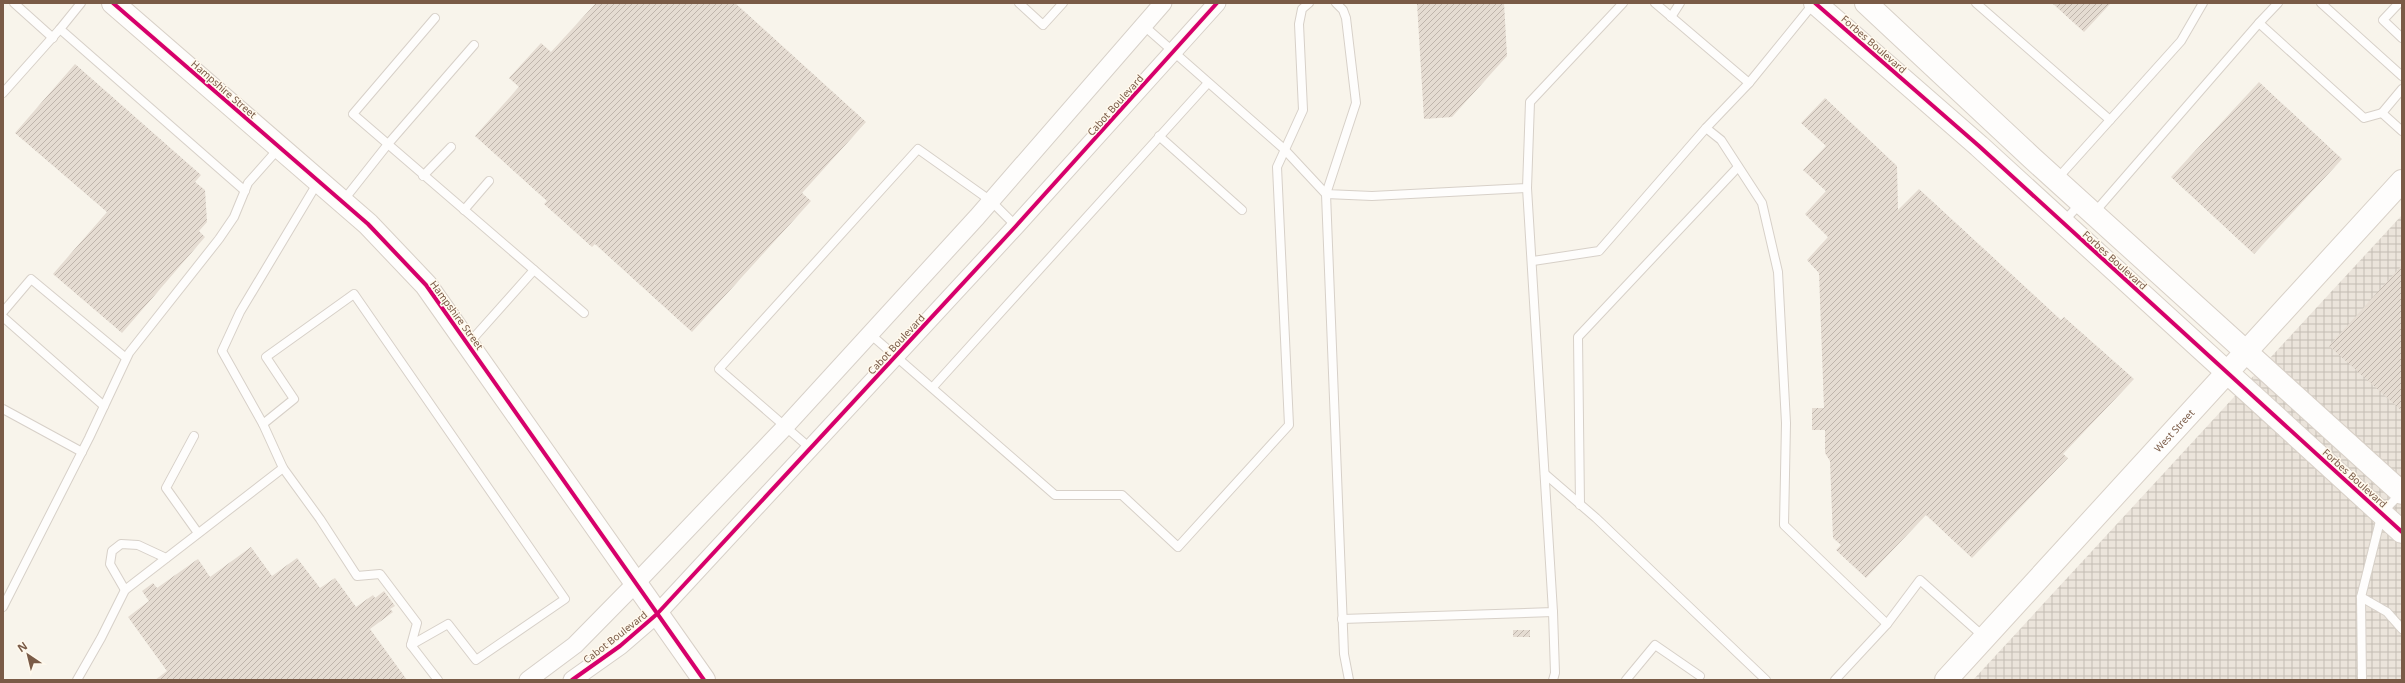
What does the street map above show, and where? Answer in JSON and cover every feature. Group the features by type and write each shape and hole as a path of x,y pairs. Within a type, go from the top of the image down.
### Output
{"street":[{"name":"Hampshire Street","path":"113,3 368,224 426,285 469,344 704,680"},
{"name":"Cabot Boulevard","path":"528,680 574,645 636,583 784,428 991,201 1163,3"},
{"name":"Cabot Boulevard","path":"572,680 620,646 657,614 1016,226 1217,3"},
{"name":"Forbes Boulevard","path":"1815,3 1979,146 2402,532"},
{"name":"Forbes Boulevard","path":"1866,3 2056,180 2402,492"},
{"name":"West Street","path":"1946,680 2402,181"}],"lane":[{"path":"14,3 53,38"},
{"path":"3,93 60,30 81,3"},
{"path":"1019,3 1043,25 1063,3"},
{"path":"870,334 933,387 1055,495 1122,495 1178,547 1288,425 1277,167 1303,110 1298,24 1302,9 1309,3"},
{"path":"1336,3 1343,10 1346,18 1356,102 1326,194 1342,619 1344,654 1349,680"},
{"path":"1552,680 1555,672 1554,612 1533,261 1527,188 1530,102 1623,3"},
{"path":"1655,3 1749,83"},
{"path":"1671,17 1680,3"},
{"path":"1533,261 1599,251 1706,128 1749,83 1815,3"},
{"path":"1976,3 2110,120"},
{"path":"2056,180 2181,40 2203,3"},
{"path":"2062,222 2088,208 2278,3"},
{"path":"2321,3 2402,76"},
{"path":"2399,3 2383,20 2402,38"},
{"path":"435,18 353,114 423,176 584,313"},
{"path":"2259,23 2364,118 2382,113 2402,89"},
{"path":"1143,26 1284,149 1326,194 1372,196 1527,188"},
{"path":"60,30 245,190"},
{"path":"342,202 388,144 474,45"},
{"path":"933,387 1208,83"},
{"path":"2382,113 2402,131"},
{"path":"1706,128 1721,140 1762,203 1778,272 1786,423 1784,525 1887,624"},
{"path":"1160,136 1242,210"},
{"path":"3,607 82,452 126,358 219,239 234,217 248,183 279,147"},
{"path":"423,176 451,147"},
{"path":"810,448 784,428 719,369 913,154 918,149 991,201 1016,226"},
{"path":"1580,505 1578,337 1738,167"},
{"path":"319,181 240,312 222,351 262,424 283,468 320,519 357,576 380,574 417,623 411,645"},
{"path":"464,210 489,181"},
{"path":"469,344 534,270"},
{"path":"3,312 31,280 126,358"},
{"path":"262,424 294,398 266,356 354,294 565,599 476,660 448,624 411,645"},
{"path":"3,317 104,406"},
{"path":"3,409 82,452"},
{"path":"194,436 166,488 198,533"},
{"path":"76,680 101,638 125,590 283,468"},
{"path":"1545,474 1766,680"},
{"path":"2362,680 2361,597 2382,513 2402,492"},
{"path":"125,590 110,564 112,551 121,544 138,545 166,558"},
{"path":"1835,680 1887,624 1920,580 1985,637"},
{"path":"2361,597 2387,612 2402,629"},
{"path":"1342,619 1554,612"},
{"path":"411,645 438,680"},
{"path":"1626,680 1655,645 1700,679"}],"shaded area":[{"path":"2402,215 2402,680 1973,680"}],"building":[{"path":"596,3 735,3 866,122 802,193 811,201 692,332 595,244 592,247 544,204 547,201 475,136 519,87 509,78 541,43 551,52"},
{"path":"1417,3 1504,3 1507,56 1452,117 1424,119"},
{"path":"2052,3 2111,3 2084,32"},
{"path":"75,64 201,175 195,182 205,190 207,222 199,231 205,237 122,333 53,274 107,212 15,133"},
{"path":"2259,82 2342,159 2254,254 2171,177"},
{"path":"1825,98 1897,166 1898,210 1919,189 2061,320 2064,317 2134,379 2063,454 2068,458 1972,558 1926,515 1866,578 1836,550 1841,545 1833,538 1830,461 1825,453 1825,430 1812,430 1812,408 1824,408 1819,273 1807,260 1828,237 1805,214 1826,191 1803,170 1826,146 1801,123"},
{"path":"2402,265 2402,411 2329,346"},
{"path":"251,547 272,576 297,558 320,588 335,578 356,607 373,595 375,598 384,591 395,606 390,609 393,612 370,629 407,680 155,680 167,671 128,617 149,601 142,591 153,583 157,588 198,559 210,577"},
{"path":"1513,630 1530,630 1530,637 1513,637"}],"cycle path":[{"path":"113,3 368,224 426,285 704,680"},
{"path":"572,680 620,646 657,614 1016,226 1217,3"},
{"path":"1815,3 1979,146 2402,532"}]}
